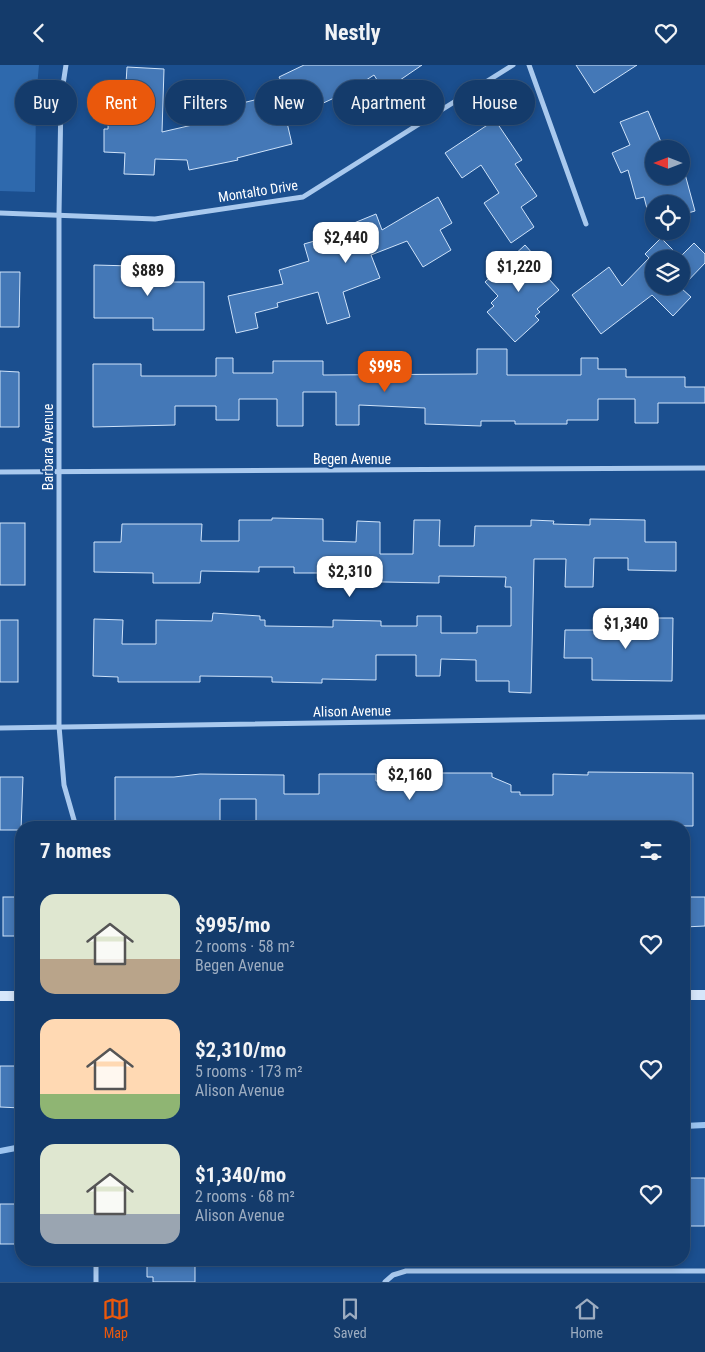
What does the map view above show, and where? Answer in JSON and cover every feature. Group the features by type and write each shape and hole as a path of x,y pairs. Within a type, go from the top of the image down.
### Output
{"main road":[{"path":"690,995 705,995"},
{"path":"0,996 15,996"}],"street":[{"name":"Barbara Avenue","path":"66,65 61,98 59,214 59,726 64,785 74,821"},
{"name":"Montalto Drive","path":"0,213 155,219 303,197 513,65"},
{"path":"529,65 586,223"},
{"name":"Begen Avenue","path":"0,472 705,468"},
{"name":"Alison Avenue","path":"0,729 59,726 705,717"},
{"path":"96,1266 96,1282"},
{"path":"384,1282 393,1275 406,1271 705,1271"}],"shaded area":[{"path":"0,65 39,65 38,80 15,80 15,125 36,125 35,192 0,191"}],"building":[{"path":"304,65 422,65 400,80 377,80 374,75 366,80 333,80 333,98 323,103 323,80 281,80 279,77"},
{"path":"576,65 637,65 594,93"},
{"path":"127,67 164,69 162,132 192,125 245,125 245,102 255,100 255,125 288,125 292,144 237,158 238,160 189,170 187,160 155,159 154,175 124,174 125,153 104,152 104,129 108,129 108,125 155,125 155,80 126,80"},
{"path":"648,111 660,140 645,140 645,185 688,185 695,211 690,212 690,195 645,195 645,201 644,197 636,199 628,170 621,173 612,153 630,145 620,122"},
{"path":"487,125 498,125 522,160 515,164 537,196 521,207 534,227 511,243 484,203 499,193 481,165 462,178 445,153"},
{"path":"438,197 452,223 440,230 451,250 423,267 407,241 371,255 380,278 343,292 350,317 327,324 318,292 277,303 278,307 255,313 258,328 236,333 228,296 283,284 279,270 309,261 304,244 356,229 354,223 376,214 382,230"},
{"path":"659,240 663,240 673,250 649,250"},
{"path":"694,243 705,254 705,263 690,279 690,250 687,250"},
{"path":"525,245 541,263 537,266 559,290 537,309 540,312 535,316 539,320 515,342 487,312 494,306 491,303 498,296 485,282"},
{"path":"645,262 645,295 652,295 601,334 572,295 609,267 622,286"},
{"path":"94,265 172,267 172,282 204,282 204,330 153,330 153,318 94,318"},
{"path":"0,272 20,272 19,327 0,327"},
{"path":"652,295 689,295 691,297 673,316"},
{"path":"477,349 507,349 507,375 581,375 581,358 598,358 598,369 626,369 626,377 685,377 685,387 705,387 705,403 658,403 658,423 635,423 635,399 598,399 598,420 567,420 567,424 515,424 515,421 481,421 481,426 425,424 425,408 359,405 359,425 336,425 336,392 303,392 303,426 277,426 277,399 239,399 239,420 216,420 216,406 175,406 175,425 93,427 93,364 141,364 141,376 216,376 216,358 233,358 233,373 273,373 273,361 323,361 323,375 477,374"},
{"path":"0,371 19,372 19,427 0,427"},
{"path":"272,518 323,519 323,541 356,542 357,521 380,522 380,554 413,554 414,520 440,520 439,546 474,546 475,526 531,526 531,520 554,521 553,524 590,525 590,519 645,520 645,542 676,542 676,571 628,570 628,558 594,558 593,587 565,587 566,559 534,559 531,693 509,692 509,681 476,681 476,660 441,659 440,676 416,676 416,655 376,655 376,680 322,679 322,683 272,682 272,677 200,676 200,682 118,682 118,677 93,676 94,619 123,620 122,644 156,644 156,620 212,621 213,613 260,616 260,620 265,620 265,626 333,627 333,620 381,621 381,626 417,626 417,616 441,616 441,633 477,633 477,626 511,626 511,587 505,587 506,577 439,576 439,583 330,581 331,573 294,573 294,567 259,567 259,572 201,571 200,583 153,583 153,573 94,572 94,542 121,542 122,524 202,524 201,541 239,541 239,520 272,520"},
{"path":"0,523 25,523 25,585 0,585"},
{"path":"624,618 673,618 672,681 592,680 592,658 564,658 565,630 624,630"},
{"path":"0,620 18,620 18,682 0,682"},
{"path":"588,772 693,773 693,826 690,826 690,821 256,821 256,799 220,799 220,821 115,821 115,777 174,777 200,774 284,775 284,794 319,794 319,774 376,774 376,781 409,781 434,780 434,773 492,773 492,777 511,785 511,792 520,792 520,795 553,795 553,774 588,775"},
{"path":"0,777 23,777 21,821 15,821 15,830 0,830"},
{"path":"3,897 15,897 15,936 3,936"},
{"path":"690,897 705,897 705,926 690,927"},
{"path":"0,1066 15,1066 15,1108 0,1107"},
{"path":"690,1178 705,1178 705,1226 690,1226"},
{"path":"0,1204 15,1204 15,1244 0,1244"},
{"path":"147,1266 195,1266 195,1282 153,1282 153,1277 147,1277"}],"waterway":[{"path":"690,1126 705,1125"},
{"path":"0,1151 15,1148"}]}
